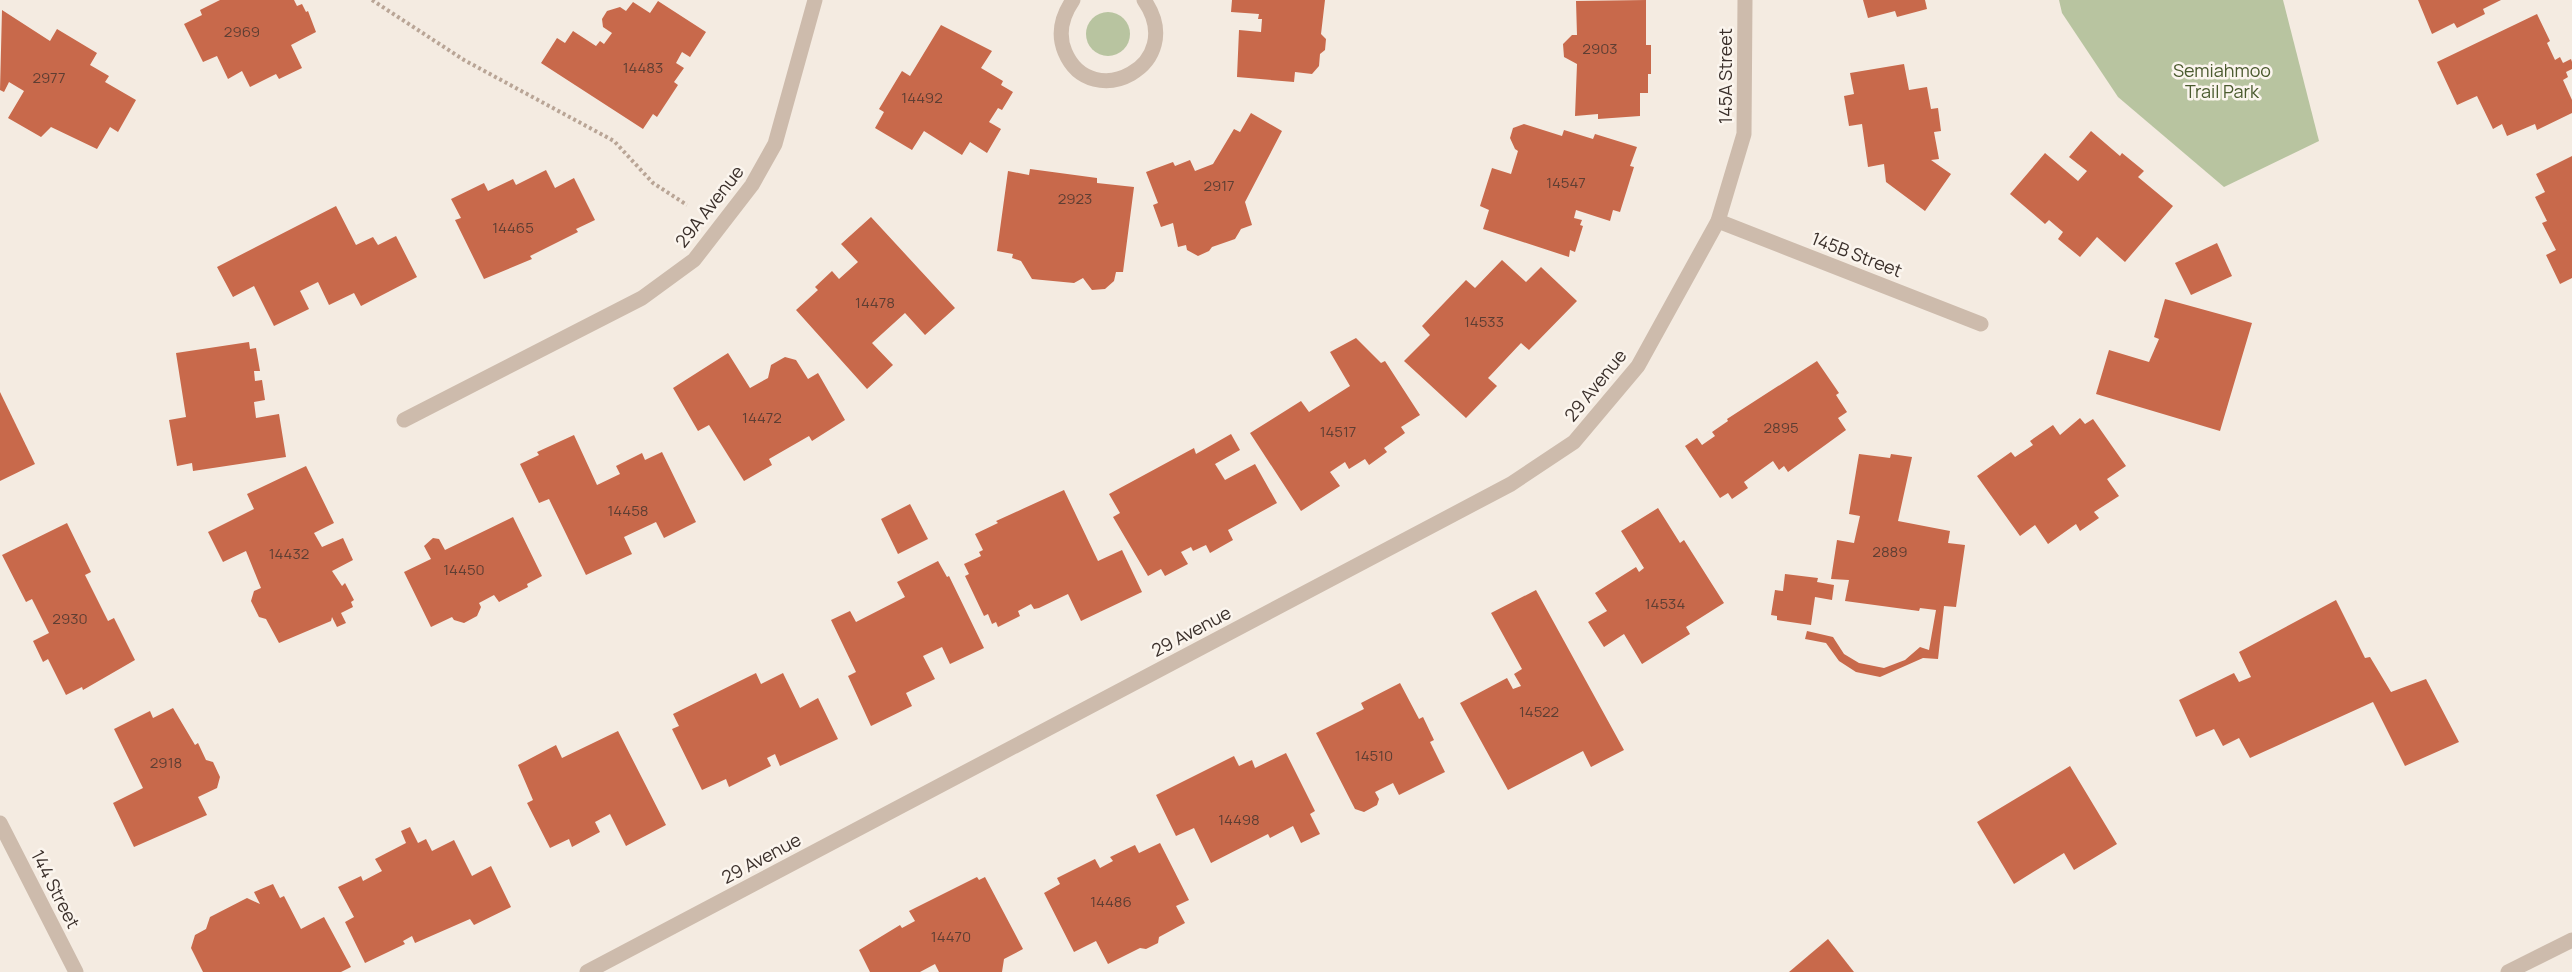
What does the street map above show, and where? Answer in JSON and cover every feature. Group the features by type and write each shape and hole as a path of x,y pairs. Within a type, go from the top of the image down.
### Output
{"street":[{"name":"29A Avenue","path":"404,420 642,298 694,260 752,185 775,144 815,0"},
{"path":"1066,3 1061,26 1061,43 1067,58 1078,70 1093,78 1110,81 1126,78 1140,69 1150,56 1156,42 1156,26 1152,12 1144,0"},
{"name":"145A Street","path":"1718,221 1744,134 1745,0"},
{"name":"145B Street","path":"1718,221 1981,324"},
{"name":"29 Avenue","path":"587,972 1511,484 1574,442 1638,366 1718,221"},
{"name":"144 Street","path":"0,823 76,972"},
{"path":"2508,972 2572,940"}],"path":[{"path":"372,0 464,60 614,141 653,183 687,205"}],"green space":[{"name":"Semiahmoo Trail Park","path":"2059,0 2283,0 2319,141 2224,187 2118,97 2062,13"},
{"path":"1108,12 1123,19 1130,34 1123,49 1108,56 1093,49 1086,34 1093,19"}],"building":[{"path":"220,0 294,0 297,6 302,4 306,12 308,11 316,32 291,45 302,68 279,79 276,74 250,87 242,71 228,79 217,56 203,62 184,24 202,15 200,10"},
{"path":"1232,0 1325,0 1321,34 1326,39 1325,50 1320,54 1319,66 1312,74 1295,72 1294,82 1237,77 1239,30 1261,32 1262,19 1258,19 1259,14 1231,12"},
{"path":"1646,0 1646,45 1651,45 1651,74 1648,74 1648,93 1640,93 1640,116 1598,119 1598,114 1575,116 1577,64 1564,57 1563,44 1572,35 1577,35 1576,1"},
{"path":"1863,0 1925,0 1927,9 1897,17 1895,11 1868,18"},
{"path":"2418,0 2501,0 2483,9 2485,14 2457,28 2454,23 2432,34"},
{"path":"658,1 706,32 690,57 682,52 676,63 684,68 674,82 678,85 657,117 653,114 643,129 541,63 557,38 565,43 573,31 596,46 600,41 604,44 612,33 603,27 602,19 607,11 620,7 626,11 633,2 650,13"},
{"path":"2,10 50,41 57,29 97,53 90,65 109,76 105,82 136,100 118,132 110,127 97,149 51,127 41,137 8,118 24,91 9,82 4,92 0,90"},
{"path":"2537,14 2550,41 2547,43 2555,60 2560,57 2563,63 2571,59 2572,69 2566,72 2568,77 2563,80 2572,100 2572,113 2537,130 2535,124 2507,136 2502,124 2493,129 2477,96 2457,105 2437,62"},
{"path":"941,25 992,51 981,68 1003,81 1001,85 1013,92 1002,110 998,108 989,122 1001,129 987,153 970,142 962,155 924,131 912,150 875,128 884,112 879,109 902,71 910,76"},
{"path":"1904,64 1909,90 1927,87 1931,109 1938,108 1941,131 1934,132 1939,159 1931,160 1951,174 1925,211 1886,182 1884,164 1868,167 1862,124 1849,126 1844,96 1854,94 1850,73"},
{"path":"1251,113 1282,131 1245,202 1252,225 1241,229 1235,239 1212,247 1198,256 1187,250 1186,245 1178,247 1173,223 1161,227 1153,205 1158,203 1146,172 1173,162 1175,166 1190,160 1195,171 1213,164 1234,129 1240,132"},
{"path":"1524,124 1562,136 1564,130 1593,139 1595,134 1637,147 1630,166 1634,167 1620,212 1613,210 1610,221 1576,210 1574,218 1582,220 1580,225 1583,226 1575,252 1570,250 1569,257 1483,229 1489,210 1480,206 1492,168 1511,174 1518,151 1510,138 1513,128"},
{"path":"2091,131 2120,156 2122,153 2144,171 2138,177 2173,206 2125,262 2097,237 2080,257 2058,239 2063,232 2049,220 2045,224 2010,194 2045,153 2078,181 2087,171 2069,157"},
{"path":"2572,156 2572,278 2560,284 2546,255 2556,250 2542,223 2547,221 2535,197 2545,192 2536,174"},
{"path":"1030,169 1097,178 1097,183 1134,187 1123,272 1116,272 1114,281 1105,289 1092,290 1083,278 1074,283 1032,279 1021,261 1012,258 1013,254 997,251 1008,171 1029,175"},
{"path":"546,170 555,188 574,178 595,220 576,229 578,232 530,256 532,259 484,279 455,220 461,218 451,199 484,183 488,191 513,179 516,185"},
{"path":"336,206 356,245 373,237 378,245 396,236 417,277 361,306 354,293 329,305 318,282 300,291 309,309 274,326 254,286 233,297 217,267"},
{"path":"871,217 955,308 925,335 905,313 872,343 893,365 867,389 796,310 818,290 815,287 832,271 839,279 858,262 841,244"},
{"path":"2217,243 2232,276 2191,295 2175,263"},
{"path":"1502,260 1526,282 1541,267 1577,301 1529,350 1521,343 1488,378 1497,386 1466,418 1404,361 1430,335 1422,326 1466,280 1475,288"},
{"path":"2165,299 2252,323 2220,431 2096,394 2109,350 2149,362 2159,339 2154,337"},
{"path":"1356,338 1381,363 1385,361 1420,415 1401,427 1405,433 1384,448 1387,452 1369,465 1365,459 1349,469 1345,462 1330,472 1340,486 1301,511 1250,433 1301,401 1309,412 1350,386 1330,352"},
{"path":"249,342 250,349 256,348 260,371 254,371 255,381 262,380 265,400 254,402 256,418 279,414 286,457 193,471 192,463 177,466 169,420 186,417 176,353"},
{"path":"728,353 750,388 768,378 771,365 785,357 796,360 808,379 818,373 845,420 812,441 809,436 769,459 772,465 744,481 709,425 698,431 673,388"},
{"path":"1817,361 1839,393 1836,395 1847,412 1838,418 1846,430 1788,472 1784,466 1779,470 1773,461 1744,482 1748,488 1732,499 1728,493 1720,498 1685,446 1697,438 1702,445 1715,436 1712,432 1728,421 1727,419"},
{"path":"0,392 35,464 0,481"},
{"path":"2080,418 2085,424 2093,419 2126,466 2107,479 2119,496 2094,512 2099,518 2080,531 2076,524 2048,544 2035,525 2020,536 1977,476 2011,452 2015,457 2033,445 2030,441 2053,425 2060,435"},
{"path":"1231,434 1240,450 1215,464 1225,480 1255,464 1277,503 1228,530 1233,540 1210,553 1206,545 1193,551 1191,547 1181,552 1188,564 1165,576 1161,569 1148,576 1113,517 1120,513 1109,494 1194,448 1196,454"},
{"path":"574,435 597,485 620,474 616,466 642,453 645,460 662,452 696,522 664,538 656,522 624,537 632,554 586,575 549,499 539,503 520,464 539,455 537,452"},
{"path":"1859,454 1890,458 1891,454 1912,457 1898,521 1950,531 1948,543 1965,545 1956,607 1944,606 1938,659 1923,658 1880,677 1856,672 1839,661 1826,643 1805,639 1807,631 1833,637 1844,654 1859,663 1884,668 1905,660 1920,647 1929,650 1936,610 1920,608 1919,611 1845,601 1849,580 1831,579 1837,540 1854,543 1860,516 1849,514"},
{"path":"306,466 334,523 314,533 322,547 343,538 353,560 332,571 342,586 345,583 354,600 351,602 353,607 341,613 346,623 337,627 332,617 331,621 279,643 266,619 259,617 251,601 254,591 261,588 246,551 223,562 208,532 254,509 247,494"},
{"path":"1064,490 1098,561 1122,550 1142,592 1081,621 1068,594 1039,608 1034,609 1031,604 1018,611 1020,616 998,627 996,622 992,624 988,614 984,616 965,576 969,574 964,564 981,556 979,552 983,550 975,534 998,523 996,521"},
{"path":"910,504 928,539 898,554 881,519"},
{"path":"1658,508 1680,543 1684,540 1724,603 1686,627 1690,634 1642,664 1624,634 1604,647 1588,622 1607,611 1595,593 1636,567 1639,572 1644,568 1621,531"},
{"path":"513,517 542,576 527,584 528,587 499,602 494,595 479,603 481,607 477,616 464,623 452,617 431,627 404,572 431,559 424,546 433,538 439,539 445,550"},
{"path":"67,523 91,572 85,575 108,621 114,618 135,660 83,690 82,687 66,695 48,659 43,662 33,641 49,633 32,599 26,602 2,555"},
{"path":"938,561 947,577 949,576 984,648 950,664 942,647 923,656 935,679 906,693 912,706 871,726 848,676 856,672 831,620 850,611 856,622 905,597 897,582"},
{"path":"1785,574 1818,578 1817,582 1834,585 1832,600 1815,597 1811,625 1777,620 1777,616 1771,615 1775,590 1783,591"},
{"path":"1536,590 1624,750 1591,767 1583,751 1508,790 1460,703 1507,678 1513,689 1521,686 1514,674 1522,669 1491,613"},
{"path":"2336,600 2365,658 2370,657 2391,692 2426,679 2459,742 2405,766 2373,702 2250,758 2239,738 2223,746 2214,729 2196,737 2179,700 2234,673 2239,682 2251,677 2239,652"},
{"path":"756,673 761,684 783,673 800,708 818,698 838,739 780,766 775,754 767,758 771,766 729,787 726,779 702,790 672,729 679,726 673,714"},
{"path":"1400,683 1419,719 1423,717 1434,740 1430,742 1445,772 1399,795 1393,783 1375,792 1379,799 1377,805 1364,812 1355,809 1316,733 1364,709 1361,703"},
{"path":"173,708 195,745 198,743 206,760 213,762 220,777 217,788 198,797 207,815 134,847 113,803 143,788 114,729 150,711 153,718"},
{"path":"618,731 666,825 626,846 610,814 595,822 600,832 572,847 569,839 550,848 527,803 533,800 518,765 556,745 562,758"},
{"path":"1286,753 1315,811 1310,814 1320,834 1301,843 1293,826 1270,838 1268,834 1211,863 1194,828 1176,836 1156,795 1234,756 1239,766 1252,760 1255,768"},
{"path":"2070,766 2117,844 2074,870 2064,853 2014,884 1977,822"},
{"path":"410,827 418,843 426,839 432,851 454,840 472,876 491,866 511,907 474,925 470,919 415,943 412,936 403,941 405,944 365,963 345,922 354,917 338,887 361,876 363,881 382,871 375,859 406,843 401,831"},
{"path":"1160,843 1189,900 1176,906 1185,923 1159,937 1158,943 1146,949 1140,948 1108,964 1096,941 1074,952 1044,893 1060,884 1057,878 1095,859 1100,868 1113,861 1110,857 1135,845 1139,853"},
{"path":"977,877 979,880 985,877 1023,949 1004,959 1002,972 939,972 935,964 920,972 870,972 859,950 900,925 902,928 915,921 909,911"},
{"path":"273,884 280,898 284,896 301,929 324,917 351,967 341,972 203,972 191,948 195,935 206,929 210,917 247,898 260,904 254,892"},
{"path":"1828,939 1854,972 1789,972"}]}
